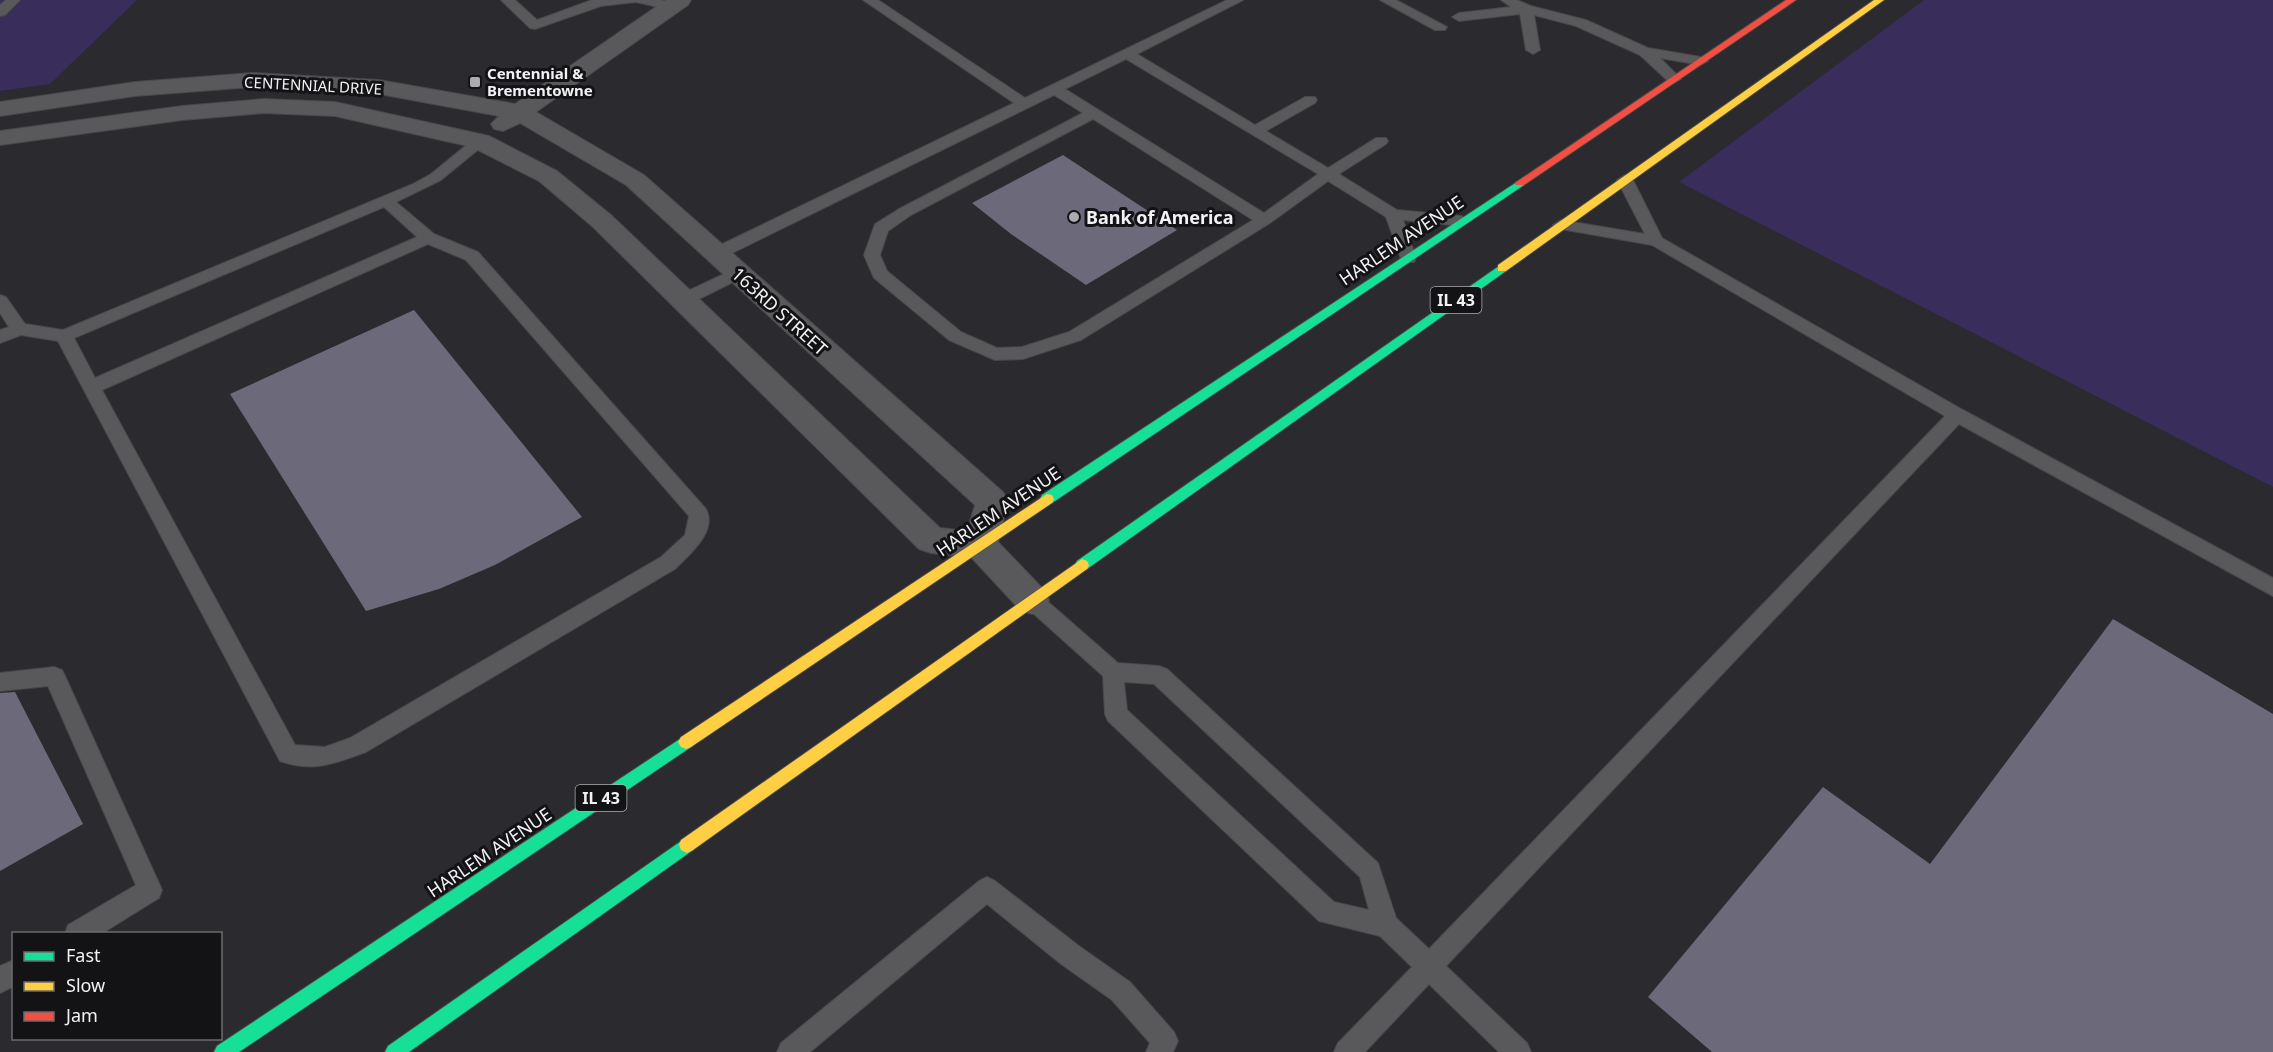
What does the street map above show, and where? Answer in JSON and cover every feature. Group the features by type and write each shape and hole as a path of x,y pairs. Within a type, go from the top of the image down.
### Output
{"main road":[{"name":"HARLEM AVENUE","path":"223,1052 1792,0"},
{"name":"IL 43","path":"394,1052 1880,0"}],"street":[{"path":"675,3 480,141 548,176 603,221 931,540 980,545 1032,600"},
{"name":"CENTENNIAL DRIVE","path":"0,109 135,89 252,80 378,87 518,112"},
{"name":"CENTENNIAL DRIVE","path":"0,138 182,112 264,106 335,109 480,141"},
{"name":"163RD STREET","path":"518,112 635,180 992,501 980,545"}],"lane":[{"path":"0,12 14,0"},
{"path":"507,0 535,25 599,2 631,0"},
{"path":"641,0 675,3"},
{"path":"869,0 1024,104"},
{"path":"683,300 727,263 1024,104 1238,0"},
{"path":"1386,0 1440,27"},
{"path":"1506,0 1526,9 1581,23 1645,52 1701,61"},
{"path":"1459,17 1526,9"},
{"path":"1526,9 1533,50"},
{"path":"1645,52 1674,79"},
{"path":"1127,54 1393,214 1462,221"},
{"path":"1055,89 1264,220"},
{"path":"1255,130 1310,100"},
{"path":"1093,113 905,212 881,228 872,255 880,274 955,336 995,354 1023,353 1075,336 1264,220 1328,174 1381,141"},
{"path":"0,337 20,329 64,336 386,201 436,177 480,141"},
{"path":"1625,180 1656,241"},
{"path":"64,336 288,754 325,757 358,745 668,563 694,538 699,514 472,256 428,238 386,201"},
{"path":"1393,214 1408,258"},
{"path":"1561,225 1656,241 1957,415 2273,588"},
{"path":"91,387 428,238"},
{"path":"0,301 20,329"},
{"path":"1347,1052 1957,415"},
{"path":"1032,600 1113,672 1159,675 1370,871 1386,925 1518,1052"},
{"path":"1113,672 1116,714 1328,913 1386,925"},
{"path":"0,682 54,676 150,890 79,932"},
{"path":"790,1052 987,889 1070,956 1121,992 1165,1041 1159,1052"}],"shaded area":[{"path":"0,0 137,0 50,84 0,91"},
{"path":"1924,0 2273,0 2273,487 1679,182"}],"building":[{"name":"Bank of America","path":"1063,155 1177,230 1086,285 1011,234 972,203"},
{"path":"414,310 582,517 495,565 439,589 366,611 230,394"},
{"path":"2113,619 2273,714 2273,1052 1712,1052 1648,997 1823,787 1930,864"},
{"path":"15,692 83,824 0,871 0,693"}],"traffic: fast":[{"path":"1047,499 1520,183"},
{"path":"1082,565 1502,268"},
{"path":"223,1052 686,742"},
{"path":"394,1052 687,845"}],"traffic: slow":[{"path":"1502,268 1880,0"},
{"path":"686,742 1047,499"},
{"path":"687,845 1082,565"}],"traffic: jam":[{"path":"1520,183 1792,0"}],"place":[{"name":"Centennial & Brementowne","path":"475,82"},
{"name":"Bank of America","path":"1074,217"}]}
